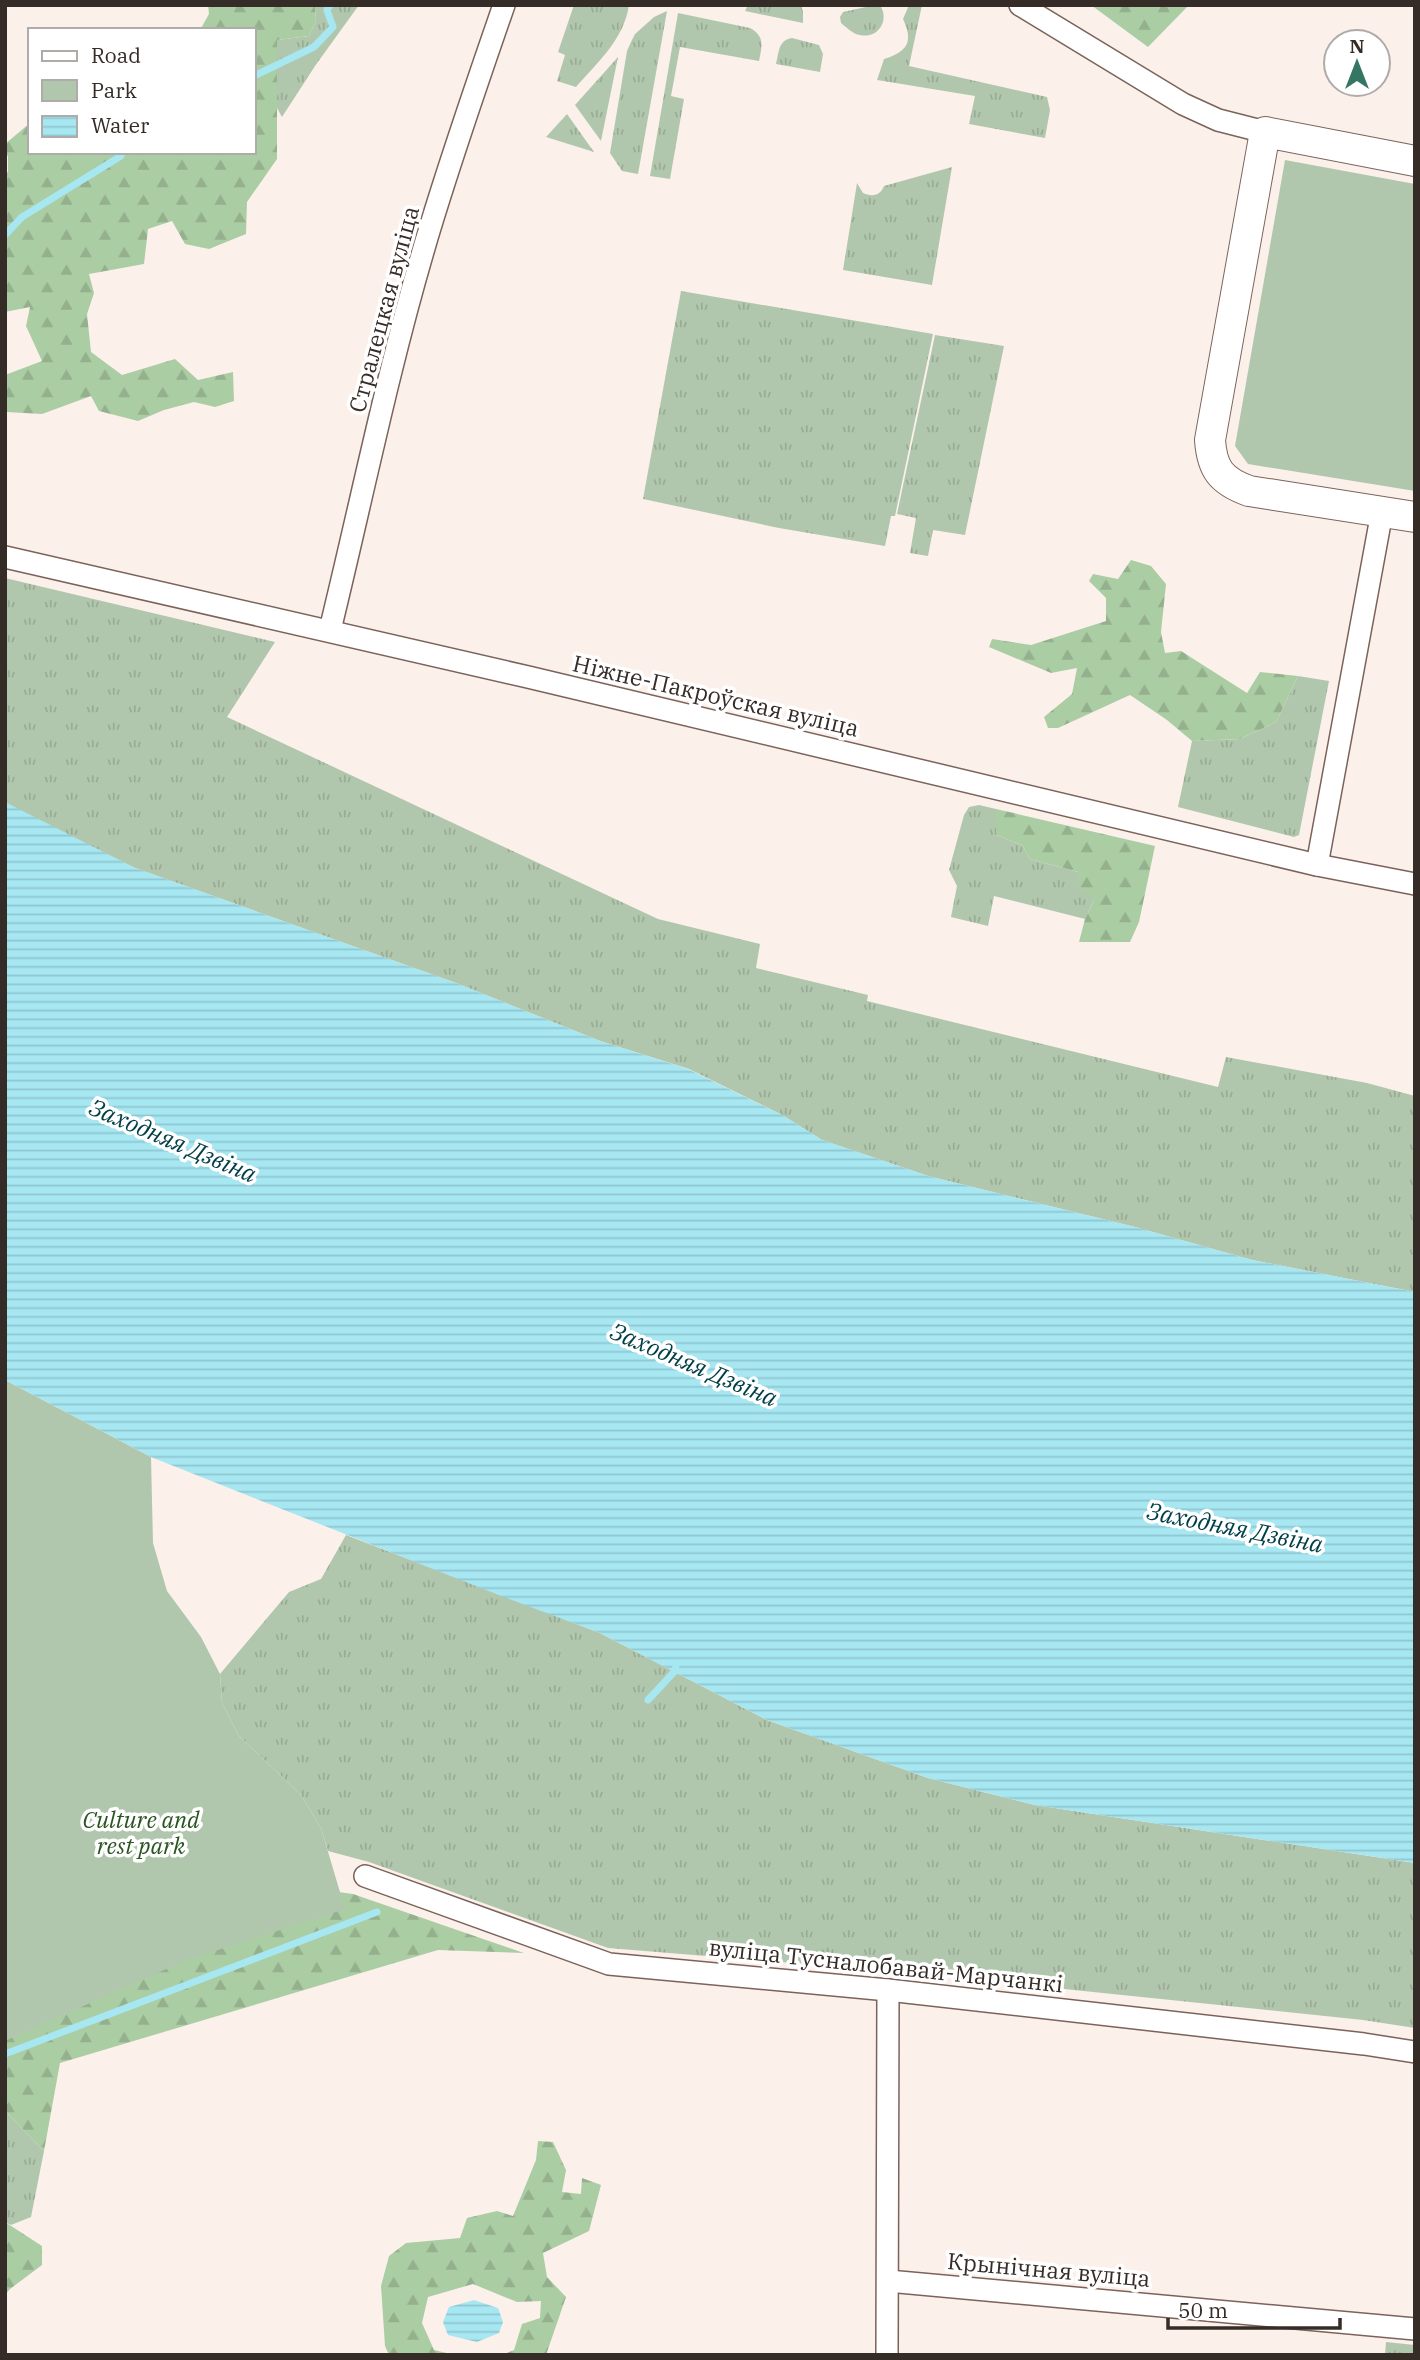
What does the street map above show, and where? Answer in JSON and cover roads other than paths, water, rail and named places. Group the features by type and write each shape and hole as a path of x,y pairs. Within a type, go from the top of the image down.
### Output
{"street":[{"name":"Стралецкая вуліца","path":"330,631 368,467 424,250 503,5"},
{"path":"1020,5 1183,104 1218,120 1265,132 1415,161"},
{"path":"1265,132 1210,440 1212,459 1219,473 1231,485 1249,491 1415,517"},
{"path":"1317,865 1382,512"},
{"name":"Ніжне-Пакроўская вуліца","path":"5,557 330,631 1317,865 1415,884"},
{"name":"вуліца Тусналобавай-Марчанкі","path":"365,1876 609,1964 888,1990 1415,2052"},
{"path":"887,2355 888,1990"},
{"name":"Крынічная вуліца","path":"888,2281 1415,2329"}],"water":[{"name":"Заходняя Дзвіна","path":"5,802 135,868 456,983 600,1041 688,1069 782,1115 822,1140 928,1176 1135,1227 1252,1260 1415,1292 1415,1863 1035,1805 928,1778 767,1720 600,1633 151,1457 5,1380"},
{"path":"474,2300 498,2308 503,2322 499,2333 477,2342 448,2335 443,2322 449,2307"}],"waterway":[{"path":"256,75 314,47 333,27 327,10 330,5"},
{"path":"5,235 22,217 122,154"},
{"path":"648,1700 674,1672 676,1666"},
{"path":"5,2054 377,1912"}],"park label":[{"name":"Culture and rest park","path":"141,1832"}]}
